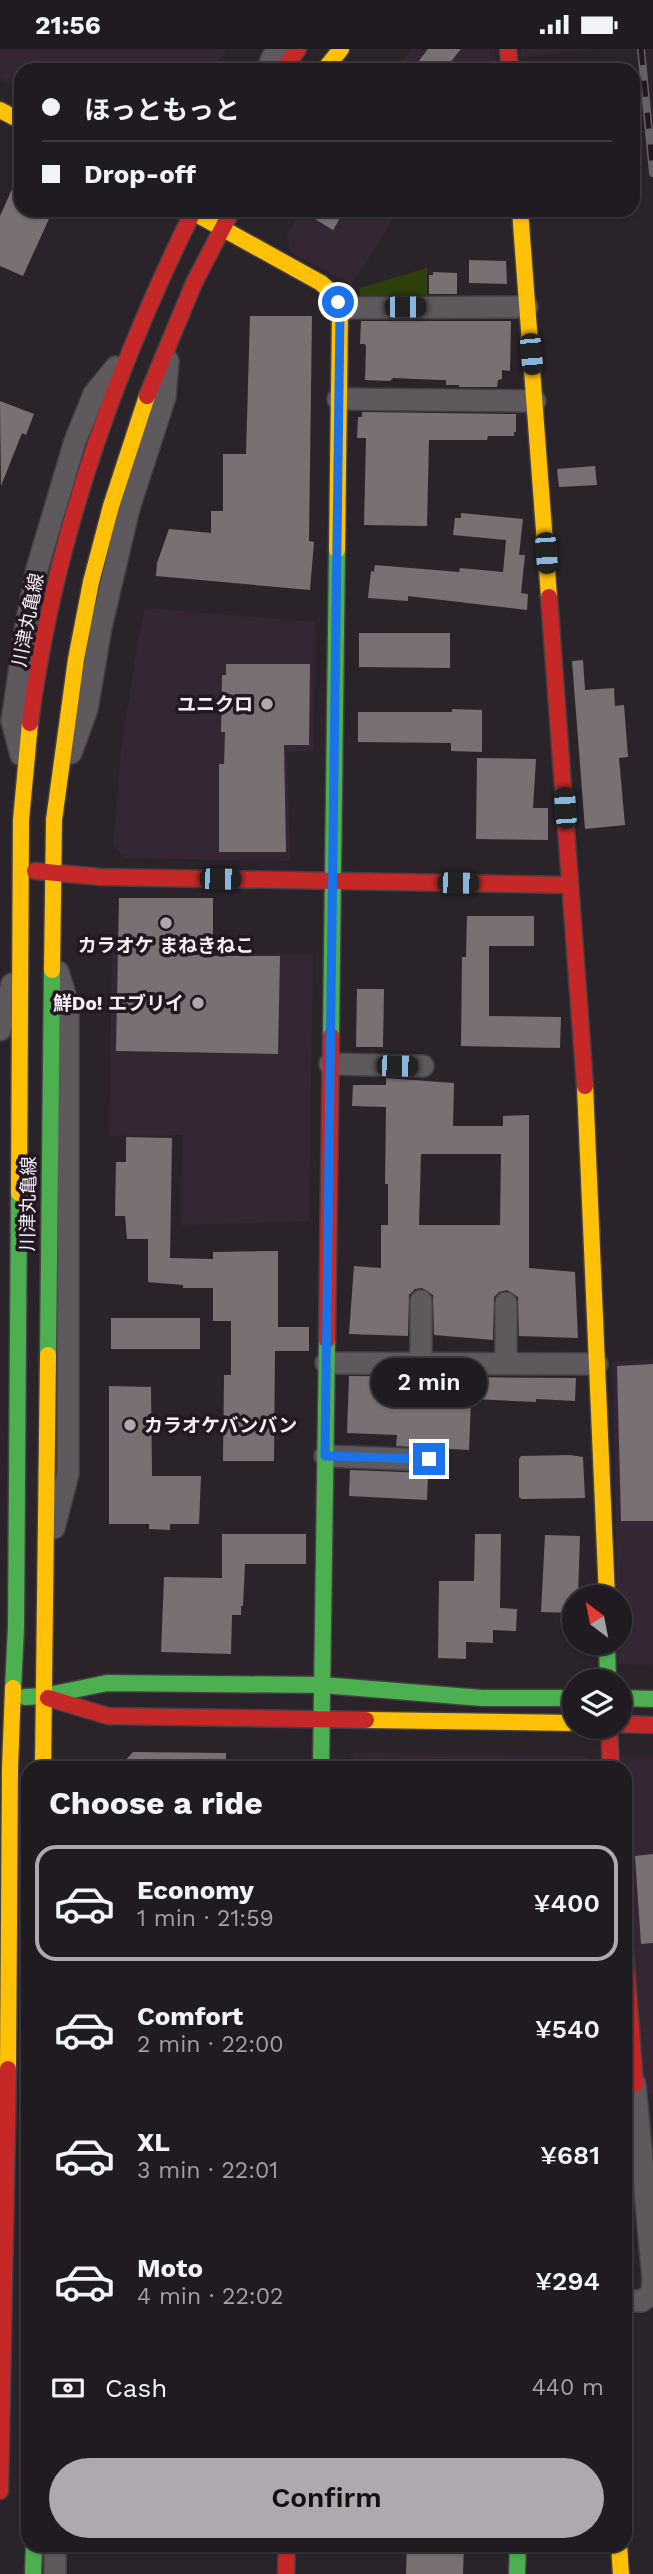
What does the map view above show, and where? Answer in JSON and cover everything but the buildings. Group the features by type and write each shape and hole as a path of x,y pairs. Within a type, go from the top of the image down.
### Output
{"street":[{"path":"287,63 298,49"},
{"path":"330,63 341,49"},
{"path":"26,774 12,721 37,569 75,441 94,394 129,350 189,217"},
{"path":"202,217 321,283 333,294 339,308 321,1761"},
{"path":"43,1761 46,1563 68,1474 68,1004 51,954 56,793 87,709 101,628 129,508 165,397 169,338 228,217"},
{"path":"521,217 583,1039 606,1585"},
{"path":"339,308 527,307"},
{"path":"338,399 535,401"},
{"name":"川津丸亀線","path":"0,2491 7,2315 3,2191 10,1825 7,1697 16,1594 19,871 26,774"},
{"path":"0,872 101,877 570,885"},
{"path":"0,1030 19,960"},
{"path":"330,1064 423,1066"},
{"path":"421,1301 421,1364"},
{"path":"506,1303 506,1363"},
{"path":"326,1363 597,1364"},
{"path":"325,1456 429,1459"},
{"path":"0,1557 16,1594"},
{"path":"7,1697 44,1696 107,1683 322,1685 482,1698 562,1698"},
{"path":"44,1696 108,1716 562,1723"},
{"path":"632,1698 653,1699"},
{"path":"632,1724 653,1724"},
{"path":"610,1739 611,1761"},
{"path":"0,1856 10,1825"},
{"path":"632,2103 652,2293 642,2301 632,2301"},
{"path":"33,2574 34,2552"},
{"path":"55,2552 55,2574"},
{"path":"286,2574 287,2552"},
{"path":"517,2574 518,2552"},
{"path":"619,2552 621,2574"}],"shaded area":[{"path":"0,49 226,49 217,63 14,63 14,85 0,78"},
{"path":"412,49 494,49 495,63 401,63"},
{"path":"521,49 598,49 521,57"},
{"path":"297,217 395,217 352,284 290,252 287,235"},
{"path":"145,608 315,622 314,751 287,752 290,861 125,858 113,845 121,750"},
{"path":"112,954 313,954 309,1221 181,1225 182,1135 109,1136"},
{"path":"653,1359 653,1665 618,1664 618,1655 632,1655 632,1585 617,1585 613,1362"},
{"path":"354,1753 586,1756 592,1761 347,1761"},
{"path":"621,1755 653,1756 653,2094 642,2095 632,1948 632,1761 623,1761"}],"green space":[{"path":"427,268 427,298 360,298 360,288"}],"railway":[{"path":"641,49 653,173"}],"traffic: fast":[{"path":"331,1036 337,550"},
{"path":"48,1355 52,970"},
{"path":"13,1688 16,1627 19,1193"},
{"path":"321,1761 327,1340"},
{"path":"607,1655 608,1669"},
{"path":"25,1697 44,1696 107,1683 322,1685 482,1698 562,1698"},
{"path":"632,1698 653,1699"},
{"path":"33,2574 34,2552"},
{"path":"517,2574 518,2552"}],"traffic: slow":[{"path":"330,63 341,49"},
{"path":"0,110 14,117"},
{"path":"202,217 321,283 333,294 340,313 337,550"},
{"path":"521,217 549,597"},
{"path":"52,970 54,820 76,659 91,582 111,506 147,396"},
{"path":"19,1193 21,820 30,723"},
{"path":"585,1086 606,1585"},
{"path":"43,1761 48,1355"},
{"path":"8,2069 13,1688"},
{"path":"366,1720 562,1723"},
{"path":"619,2552 621,2574"}],"traffic: jam":[{"path":"288,63 298,49"},
{"path":"508,49 509,63"},
{"path":"30,723 54,590 91,460 138,333 191,217"},
{"path":"147,396 194,283 228,217"},
{"path":"549,597 585,1086"},
{"path":"35,871 101,877 570,885"},
{"path":"327,1340 331,1036"},
{"path":"48,1698 108,1716 366,1720"},
{"path":"632,1724 653,1725"},
{"path":"610,1739 611,1761"},
{"path":"632,2044 635,2084 632,2084"},
{"path":"0,2491 8,2069"},
{"path":"286,2574 287,2552"}],"place":[{"name":"ユニクロ","path":"267,704"},
{"name":"カラオケ まねきねこ","path":"166,923"},
{"name":"鮮Do! エブリイ","path":"198,1003"},
{"name":"カラオケバンバン","path":"130,1425"}],"route":[{"path":"338,302 340,313 325,1456 429,1459"}]}
